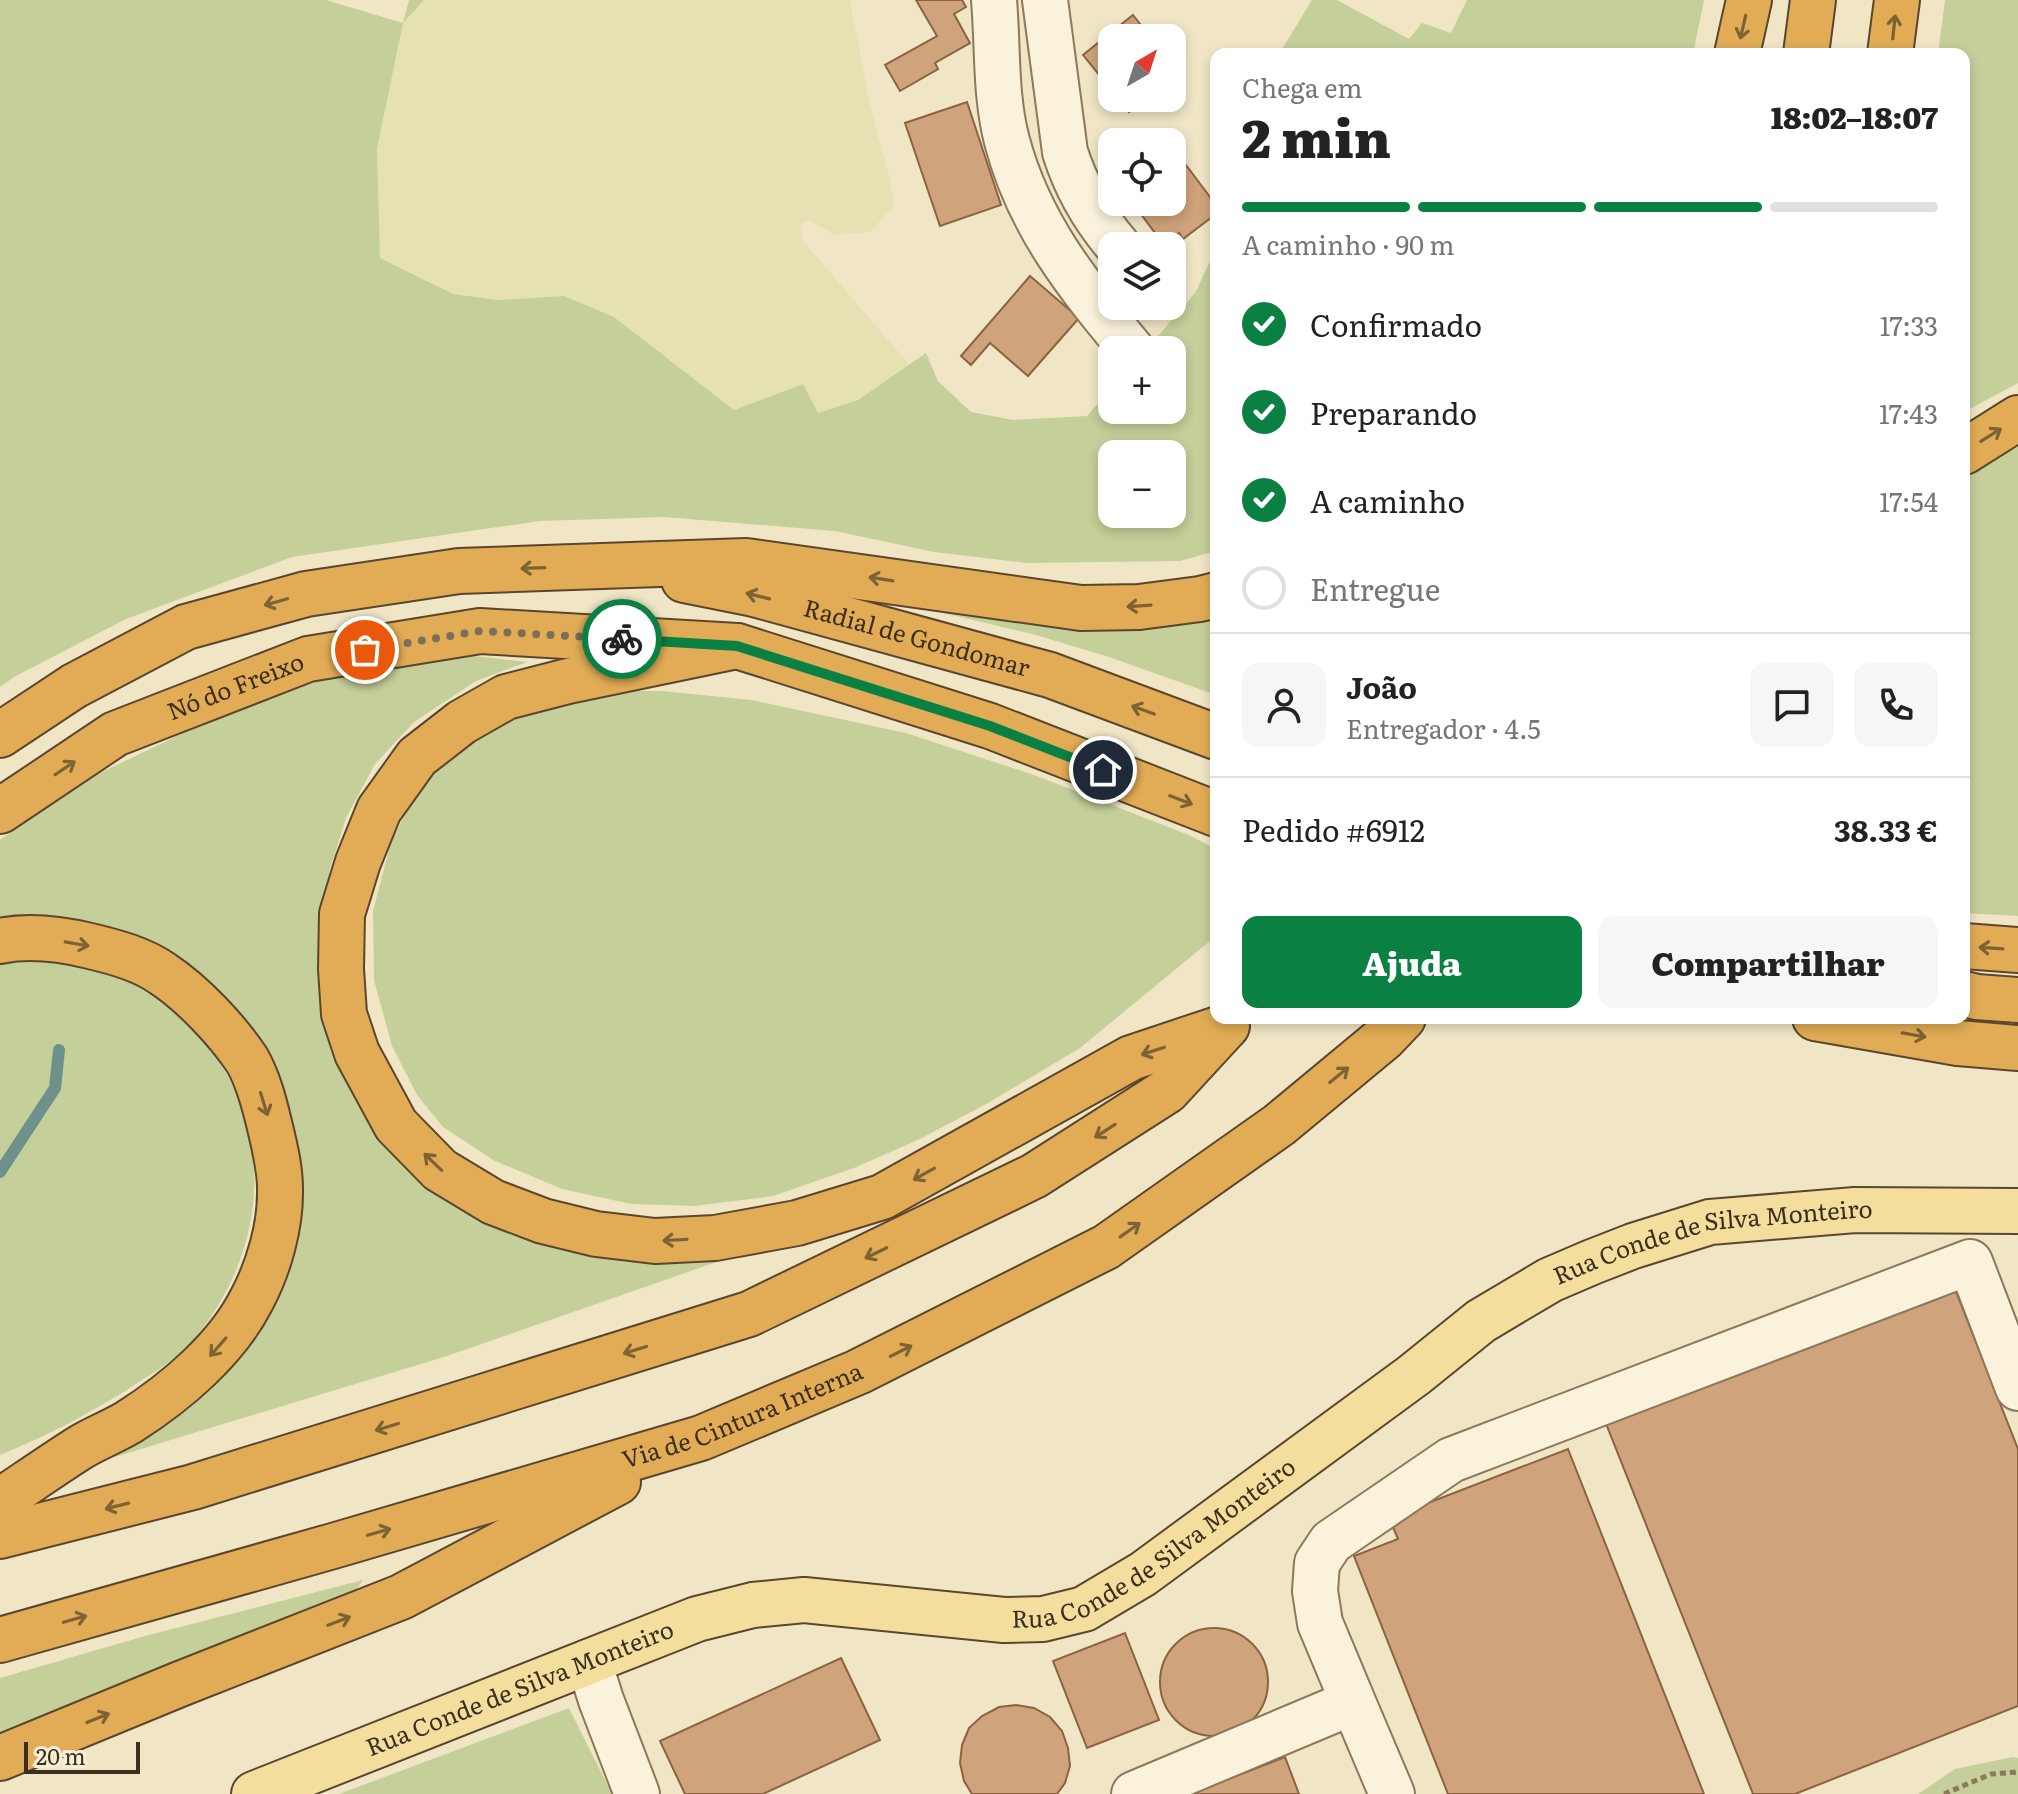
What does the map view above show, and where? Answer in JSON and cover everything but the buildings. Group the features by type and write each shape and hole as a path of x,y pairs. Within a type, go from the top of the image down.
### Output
{"highway":[{"path":"1738,48 1749,0"},
{"path":"1807,48 1813,0"},
{"path":"1891,48 1897,0"},
{"path":"1970,448 2018,418"},
{"path":"0,735 74,686 186,627 306,594 459,571 746,561 1081,608 1139,607 1210,596"},
{"name":"Radial de Gondomar","path":"611,565 754,594 1050,675 1210,735"},
{"name":"Nó do Freixo","path":"0,811 115,734 308,659 480,631 737,646"},
{"path":"1210,812 990,726 737,646 568,681 506,697 462,722 417,757 379,810 342,914 344,1014 357,1053 396,1125 440,1170 493,1202 543,1221 596,1234 655,1241 715,1238 797,1223 882,1197 1131,1058 1225,1024"},
{"path":"0,941 17,938 72,942 120,953 162,973 198,1004 223,1028 248,1063 264,1102 280,1189 276,1229 252,1300 204,1364 129,1422 84,1446 0,1501"},
{"path":"1970,946 2018,950"},
{"path":"1970,995 2018,1000"},
{"path":"0,1536 193,1487 749,1314 1034,1176 1167,1091 1229,1024"},
{"name":"Via de Cintura Interna","path":"0,1640 701,1438 858,1372 1106,1247 1279,1125 1397,1024"},
{"path":"1849,1024 1958,1043 2018,1048"},
{"path":"0,1758 401,1597 701,1438"}],"main road":[{"name":"Rua Conde de Silva Monteiro","path":"254,1794 697,1619 753,1605 804,1600 1004,1620 1043,1619 1084,1609 1156,1565 1414,1375 1481,1321 1550,1280 1633,1246 1710,1222 1855,1210 2018,1211"}],"street":[{"path":"994,0 1001,106 1006,140 1018,175 1034,214 1055,250 1079,286 1120,336"},
{"path":"1045,0 1065,152 1082,194 1106,232"},
{"path":"1392,1794 1320,1623 1315,1591 1317,1563 1331,1542 1451,1460 1970,1262 2018,1388"},
{"path":"589,1662 637,1794"},
{"path":"1134,1794 1353,1702"}],"path":[{"path":"1944,1794 1991,1774 2018,1772"}],"shaded area":[{"path":"424,0 850,0 894,206 870,232 835,235 808,220 800,226 803,241 909,364 858,400 818,414 803,384 734,410 614,317 564,296 498,300 453,294 380,258 377,149 403,23"}],"green space":[{"path":"0,0 326,0 403,23 377,149 380,258 453,294 498,300 564,296 614,317 734,410 803,384 818,413 858,400 926,353 938,381 971,412 1013,420 1087,416 1098,404 1098,424 1186,424 1186,336 1158,336 1172,320 1186,320 1186,303 1195,293 1210,262 1210,553 1180,561 1026,563 934,552 835,531 665,517 540,521 292,557 126,619 0,687"},
{"path":"409,0 424,0 403,23"},
{"path":"1312,0 1337,0 1409,39 1422,23 1451,33 1467,0 1704,0 1694,48 1283,48"},
{"path":"1945,0 2018,0 2018,383 1970,409 1970,48 1939,48"},
{"path":"2018,447 2018,916 1970,913 1970,472"},
{"path":"859,593 1210,605 1210,693 1109,657 1036,635"},
{"path":"474,656 527,662 476,681 414,722 375,764 346,818 330,869 319,924 318,978 329,1040 353,1088 485,1217 771,1243 447,1356 92,1464 272,1291 280,1085 240,1012 177,959 108,929 28,914 0,919 0,840 79,783 221,715 316,676 402,659"},
{"path":"601,691 662,691 751,700 906,733 1034,775 1210,846 1210,941 1080,1048 988,1103 920,1139 854,1168 773,1196 694,1206 631,1204 562,1189 493,1160 443,1127 417,1095 392,1046 374,980 373,911 391,842 423,779 474,737 536,707"},
{"path":"43,959 99,969 131,980 161,999 198,1033 228,1077 244,1114 253,1152 254,1191 249,1229 237,1267 220,1303 190,1344 162,1367 106,1403 0,1455 0,962"},
{"path":"363,1580 351,1597 0,1732 0,1678 145,1636"},
{"path":"569,1708 612,1794 339,1794"},
{"path":"2018,1758 2018,1794 1918,1794 1955,1769"}],"waterway":[{"path":"0,1172 55,1088 59,1050"}],"way so far":[{"path":"365,650 480,631 622,639"}],"route":[{"path":"622,639 737,646 990,726 1103,770"}]}
